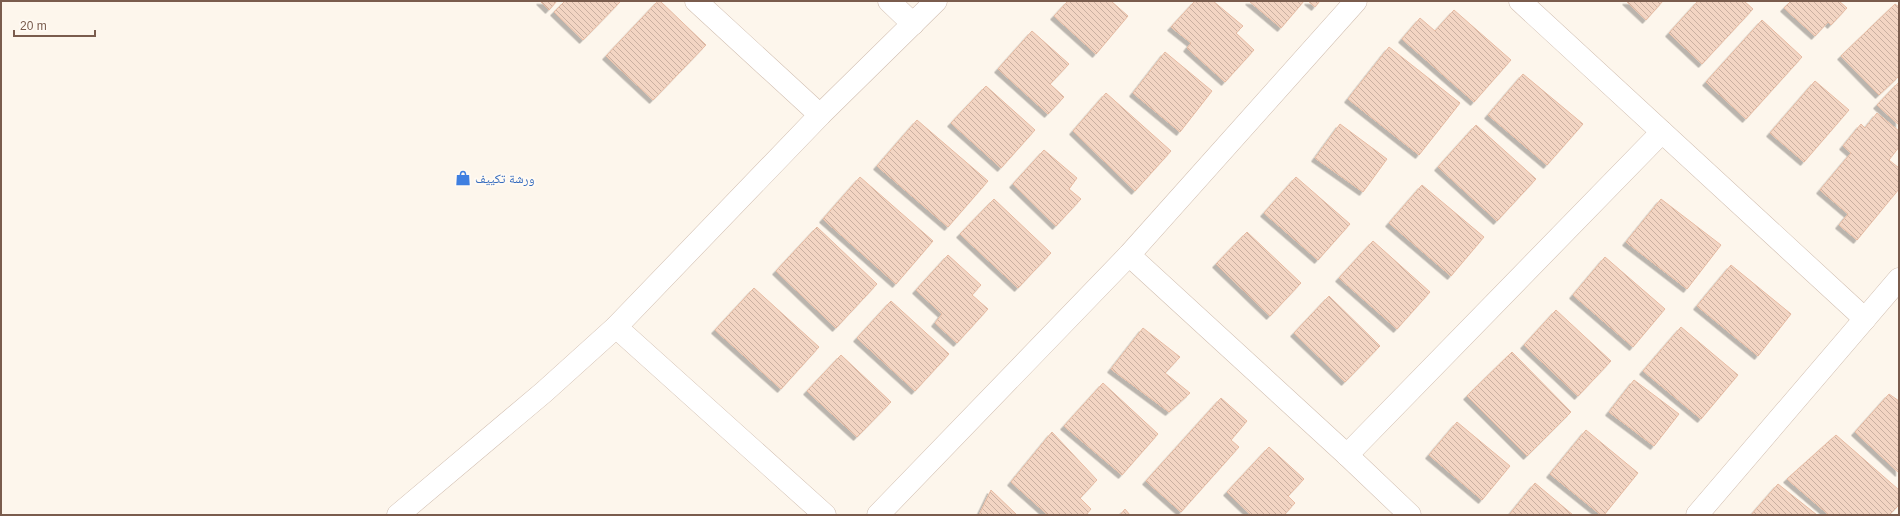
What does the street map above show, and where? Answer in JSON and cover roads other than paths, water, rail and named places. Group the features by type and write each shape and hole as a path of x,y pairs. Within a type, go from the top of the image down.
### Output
{"street":[{"path":"696,1 820,115"},
{"path":"889,1 913,24"},
{"path":"398,515 544,392 616,327 820,115 936,1"},
{"path":"878,515 1130,255 1356,1"},
{"path":"1520,1 1865,318"},
{"path":"1347,455 1662,132"},
{"path":"1130,255 1410,515"},
{"path":"1697,515 1899,279"},
{"path":"616,327 825,515"}],"place":[{"name":"ورشة تكييف","path":"463,178"}]}
